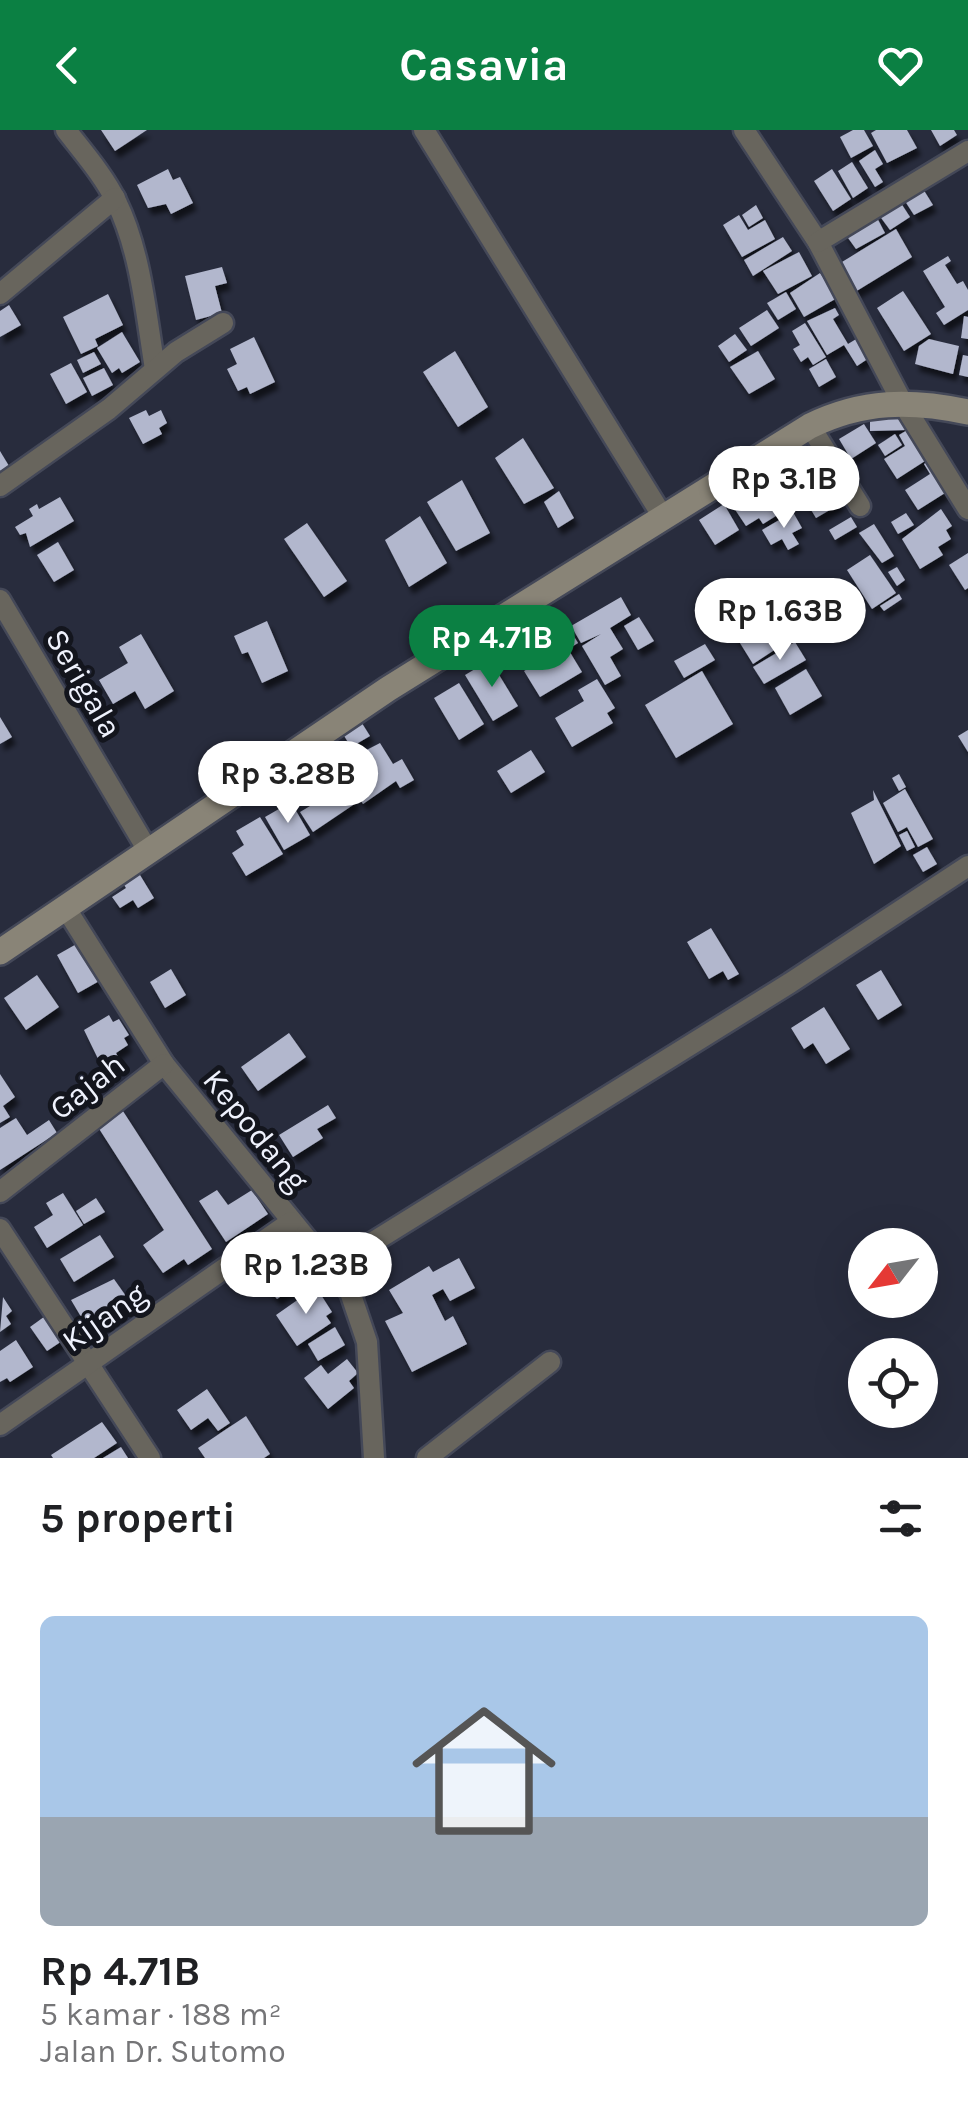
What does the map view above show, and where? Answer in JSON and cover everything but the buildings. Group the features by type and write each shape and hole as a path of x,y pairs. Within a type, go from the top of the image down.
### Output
{"street":[{"path":"66,130 115,198 141,282 155,369"},
{"path":"424,130 663,516"},
{"path":"744,130 818,242 902,402 968,509"},
{"path":"818,242 968,151"},
{"path":"0,294 115,198"},
{"path":"0,486 223,323"},
{"path":"0,952 388,689 810,426 866,405 902,402 968,412"},
{"path":"810,426 860,506"},
{"name":"Serigala","path":"0,600 147,849"},
{"path":"332,1267 790,983 968,866"},
{"name":"Kepodang","path":"65,907 164,1064 350,1292 368,1342 374,1458"},
{"name":"Gajah","path":"0,1192 164,1064"},
{"name":"Kijang","path":"0,1426 291,1222"},
{"path":"0,1230 150,1458"},
{"path":"427,1458 550,1362"}]}
